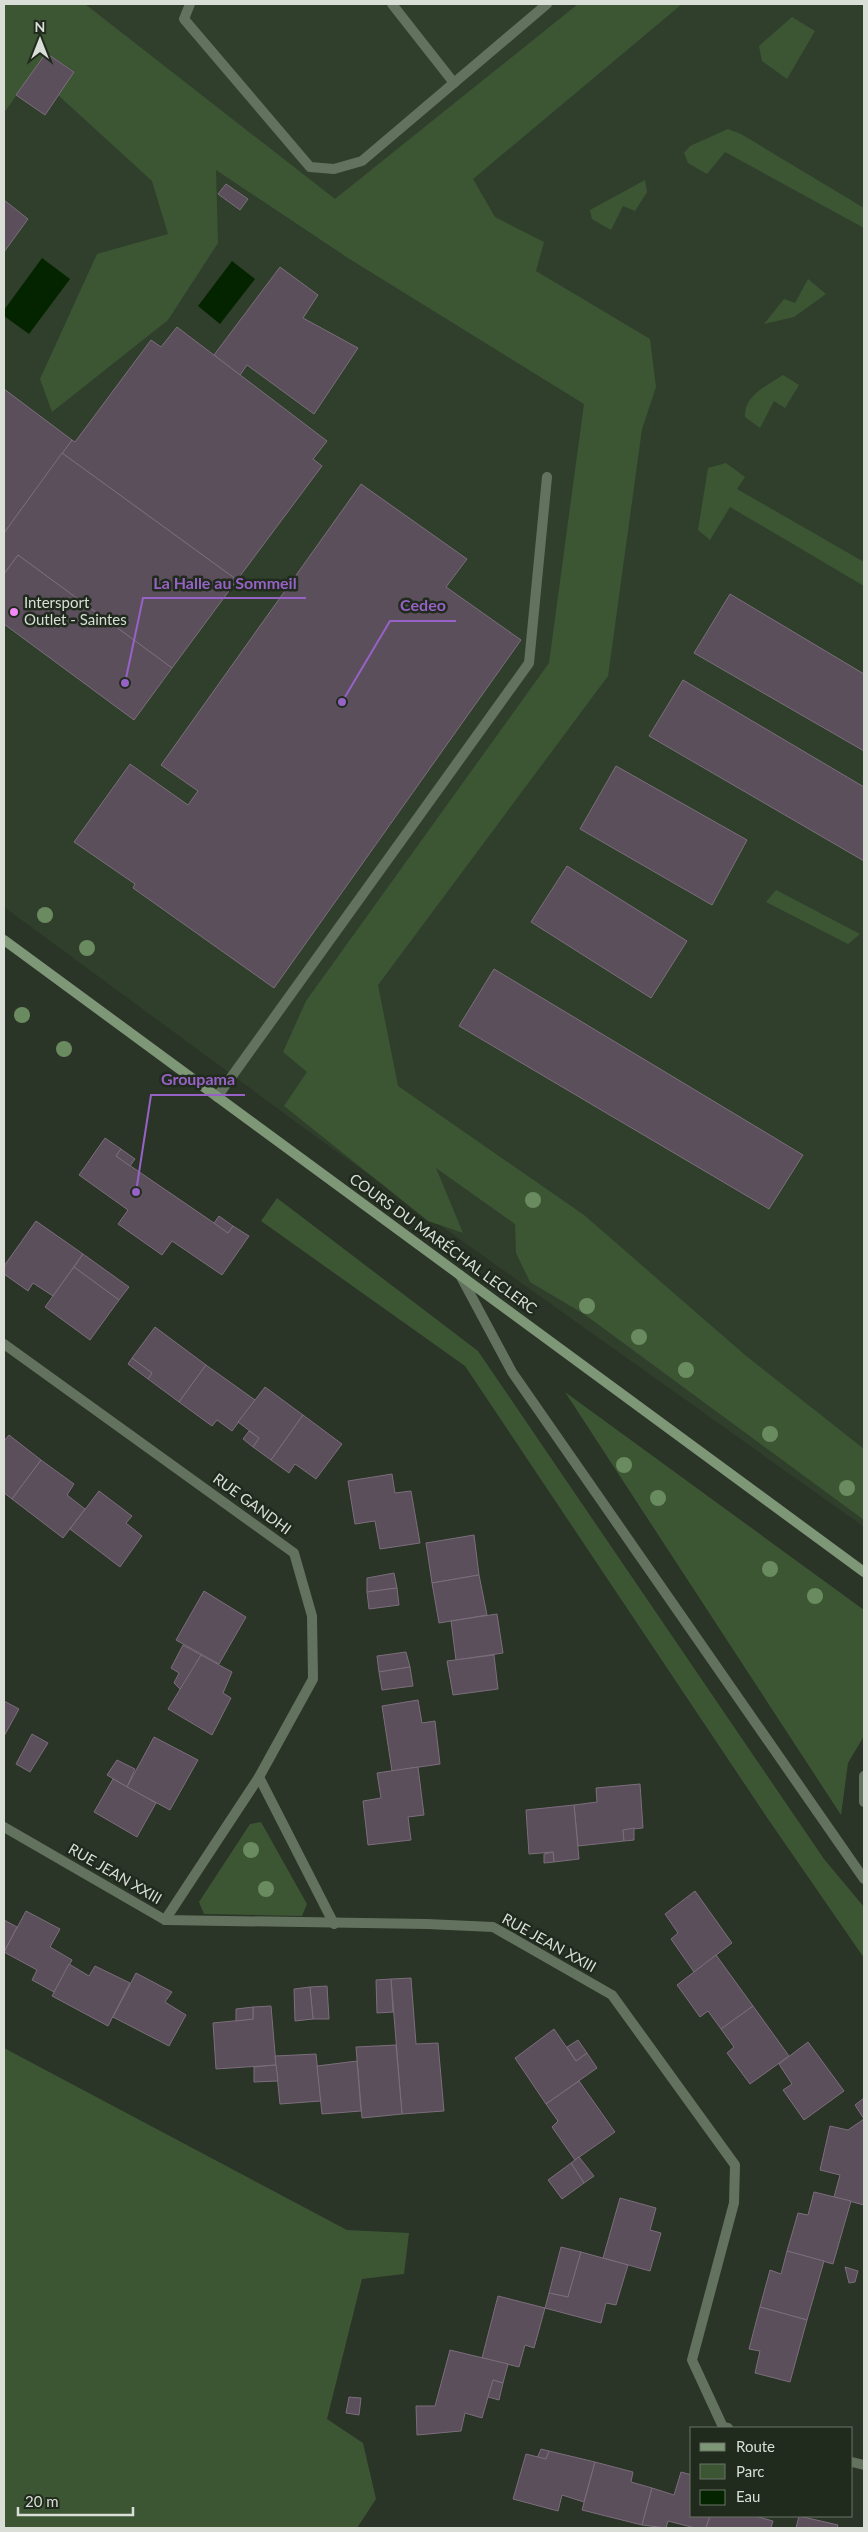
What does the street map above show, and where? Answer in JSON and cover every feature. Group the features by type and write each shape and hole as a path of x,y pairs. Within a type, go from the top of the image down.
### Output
{"main road":[{"name":"COURS DU MARÉCHAL LECLERC","path":"4,940 864,1572"}],"street":[{"path":"190,4 184,19 310,167 334,170 362,161 547,4"},
{"path":"392,4 454,83"},
{"path":"217,1097 529,663 547,478"},
{"path":"460,1275 512,1372 864,1879"},
{"name":"RUE GANDHI","path":"4,1344 294,1553 312,1616 313,1679 259,1777 165,1920"},
{"path":"864,1776 864,1802"},
{"path":"259,1777 334,1924"},
{"name":"RUE JEAN XXIII","path":"4,1827 165,1920 426,1924 493,1927 612,1995 735,2165 734,2203 692,2360 723,2427"}],"shaded area":[{"path":"4,4 864,4 864,1527 319,1139 4,907"}],"green space":[{"path":"4,4 85,4 335,199 578,4 682,4 473,179 495,217 544,242 536,271 650,339 656,387 642,429 608,676 378,985 398,1086 584,1215 745,1355 864,1449 864,1520 584,1314 530,1282 516,1253 515,1224 436,1168 463,1233 428,1221 284,1106 307,1072 283,1052 306,1001 549,663 584,404 348,258 216,170 218,243 168,320 52,412 40,379 97,254 168,234 152,181 58,95 74,71 46,53 4,113"},
{"path":"792,17 815,31 787,79 762,61 759,46"},
{"path":"728,129 741,134 864,208 864,228 725,152 707,174 688,163 684,153 690,146"},
{"path":"645,180 647,192 635,211 623,206 611,230 592,219 590,210"},
{"path":"808,279 826,294 794,317 764,324 784,299 795,303"},
{"path":"783,375 799,385 785,408 774,401 760,428 745,417 748,403 764,387"},
{"path":"726,463 745,477 737,489 864,562 864,586 730,507 710,540 698,530 708,468"},
{"path":"776,890 860,934 848,944 766,902"},
{"path":"277,1198 478,1351 824,1859 864,1907 864,1958 768,1819 465,1366 261,1221"},
{"path":"565,1392 864,1610 864,1736 848,1763 841,1815"},
{"path":"261,1822 307,1904 302,1916 204,1914 199,1902 250,1824"},
{"path":"4,2048 347,2230 409,2233 404,2274 362,2279 327,2419 363,2443 376,2499 357,2528 4,2528"}],"water":[{"path":"42,258 70,279 29,334 4,316 4,310"},
{"path":"232,261 255,279 220,324 198,306"}],"building":[{"path":"46,53 74,72 45,115 16,95"},
{"path":"226,184 248,199 240,210 218,194"},
{"path":"4,200 28,219 4,252"},
{"path":"280,267 318,295 303,318 358,348 314,414 247,365 240,375 214,355"},
{"path":"177,327 327,441 313,459 322,466 237,580 62,453 72,440 75,442 151,340 161,347"},
{"path":"4,389 72,440 4,533"},
{"path":"62,453 237,580 172,668 18,555 4,574 4,533"},
{"path":"361,484 467,559 446,587 521,640 274,988 133,888 135,884 74,842 130,764 188,805 198,791 161,765"},
{"path":"18,555 172,668 134,720 4,624 4,574"},
{"path":"730,594 864,674 864,751 694,653"},
{"path":"683,680 864,787 864,861 649,736"},
{"path":"616,766 747,840 712,905 580,829"},
{"path":"567,866 687,941 651,998 531,922"},
{"path":"494,969 803,1155 769,1209 459,1026"},
{"path":"105,1138 121,1149 116,1156 228,1233 233,1226 249,1236 222,1275 172,1241 162,1255 118,1224 128,1210 79,1175"},
{"path":"121,1149 135,1159 130,1166 116,1156"},
{"path":"219,1216 233,1226 228,1233 214,1223"},
{"path":"36,1221 83,1254 53,1296 33,1283 28,1291 4,1274 4,1266"},
{"path":"83,1254 129,1287 119,1300 74,1267"},
{"path":"74,1267 119,1300 90,1340 45,1307"},
{"path":"155,1327 206,1365 179,1402 148,1379 152,1373 132,1358"},
{"path":"132,1358 152,1373 148,1379 128,1364"},
{"path":"206,1365 255,1400 232,1431 217,1420 212,1426 179,1402"},
{"path":"265,1387 303,1415 271,1460 253,1447 259,1438 238,1422"},
{"path":"303,1415 342,1444 316,1479 295,1464 289,1473 271,1460"},
{"path":"249,1431 259,1438 253,1447 243,1439"},
{"path":"9,1435 41,1460 12,1499 4,1493 4,1441"},
{"path":"41,1460 74,1484 67,1495 85,1509 63,1538 12,1499"},
{"path":"392,1474 395,1493 411,1491 420,1543 380,1549 375,1521 355,1524 348,1481"},
{"path":"99,1491 132,1516 126,1523 142,1536 120,1567 70,1529"},
{"path":"474,1535 479,1575 432,1583 426,1543"},
{"path":"394,1573 397,1588 367,1592 367,1578"},
{"path":"479,1575 487,1615 439,1623 432,1583"},
{"path":"397,1588 399,1605 369,1609 367,1592"},
{"path":"204,1591 246,1617 219,1664 176,1640"},
{"path":"497,1614 503,1653 456,1660 451,1621"},
{"path":"183,1645 201,1655 181,1690 174,1683 179,1673 171,1668"},
{"path":"406,1652 410,1667 379,1672 377,1656"},
{"path":"201,1655 232,1672 223,1693 231,1698 212,1735 168,1709"},
{"path":"494,1655 498,1689 453,1695 447,1661"},
{"path":"410,1667 413,1686 382,1690 379,1672"},
{"path":"418,1700 422,1723 435,1721 440,1764 392,1771 382,1706"},
{"path":"4,1701 19,1709 4,1736"},
{"path":"32,1734 48,1743 30,1772 16,1764"},
{"path":"154,1737 198,1760 170,1810 127,1787"},
{"path":"117,1760 135,1769 127,1787 107,1775"},
{"path":"418,1767 424,1815 408,1817 411,1840 368,1845 363,1801 381,1798 377,1773"},
{"path":"113,1779 156,1803 137,1837 94,1812"},
{"path":"640,1784 643,1828 623,1830 624,1841 578,1846 574,1805 597,1802 596,1788"},
{"path":"574,1805 579,1859 554,1862 553,1852 529,1854 526,1810"},
{"path":"634,1828 634,1840 624,1841 623,1830"},
{"path":"553,1852 554,1862 544,1863 544,1854"},
{"path":"695,1891 732,1943 694,1972 671,1939 678,1933 665,1914"},
{"path":"26,1911 60,1929 50,1947 72,1960 54,1992 32,1980 37,1970 4,1952"},
{"path":"4,1920 17,1927 4,1952"},
{"path":"716,1955 753,2006 721,2029 708,2011 700,2017 677,1985"},
{"path":"69,1964 89,1976 95,1966 130,1983 108,2026 52,1996"},
{"path":"136,1973 172,1992 165,2002 186,2015 169,2046 113,2017"},
{"path":"411,1978 416,2044 438,2043 444,2111 402,2114 391,1979"},
{"path":"391,1979 393,2012 377,2013 376,1980"},
{"path":"327,1986 329,2019 313,2019 310,1987"},
{"path":"310,1987 313,2019 295,2021 294,1989"},
{"path":"271,2006 276,2065 216,2069 213,2023 253,2019 253,2007"},
{"path":"753,2006 789,2056 750,2084 727,2053 734,2047 721,2029"},
{"path":"253,2007 253,2019 236,2021 236,2009"},
{"path":"554,2029 576,2061 587,2053 597,2068 546,2104 515,2058"},
{"path":"578,2040 587,2053 576,2061 567,2047"},
{"path":"808,2042 844,2091 804,2120 783,2090 792,2084 779,2064"},
{"path":"396,2045 402,2114 362,2118 356,2047"},
{"path":"316,2054 321,2101 280,2104 275,2056"},
{"path":"357,2061 361,2111 322,2114 317,2066"},
{"path":"276,2065 278,2081 254,2082 254,2067"},
{"path":"579,2081 615,2132 575,2160 552,2127 558,2121 546,2104"},
{"path":"864,2098 864,2119 855,2105"},
{"path":"864,2119 864,2205 834,2197 840,2175 820,2170 830,2126 848,2130"},
{"path":"579,2157 594,2176 584,2183 571,2163"},
{"path":"571,2163 584,2183 562,2199 548,2180"},
{"path":"814,2192 851,2201 833,2264 787,2251 798,2213 808,2215"},
{"path":"620,2198 656,2208 650,2230 661,2233 650,2271 603,2258"},
{"path":"561,2247 581,2252 568,2297 549,2293"},
{"path":"787,2251 824,2261 807,2320 760,2307 770,2270 781,2274"},
{"path":"581,2252 628,2265 616,2305 606,2303 601,2323 545,2308 549,2293 568,2297"},
{"path":"845,2267 858,2271 855,2282 849,2283"},
{"path":"498,2296 545,2308 534,2348 525,2345 519,2367 482,2358"},
{"path":"760,2307 807,2320 790,2382 755,2373 760,2351 749,2349"},
{"path":"450,2350 508,2364 503,2383 493,2380 482,2418 465,2413 461,2431 417,2435 416,2406 435,2406"},
{"path":"493,2380 503,2383 499,2400 488,2397"},
{"path":"349,2397 361,2398 359,2415 346,2413"},
{"path":"541,2449 549,2451 546,2459 537,2458"},
{"path":"549,2451 595,2462 584,2502 562,2495 558,2511 513,2499 526,2454 546,2459"},
{"path":"595,2462 633,2472 631,2482 652,2488 642,2525 582,2510"},
{"path":"681,2472 690,2474 690,2517 710,2517 706,2528 695,2528 668,2521 666,2528 642,2525 652,2488 674,2495"},
{"path":"710,2517 759,2517 773,2521 771,2528 706,2528"},
{"path":"799,2517 838,2525 837,2528 796,2528"}],"place":[{"name":"Intersport Outlet - Saintes","path":"14,612"},
{"name":"La Halle au Sommeil","path":"125,683"},
{"name":"Cedeo","path":"342,702"},
{"name":"Groupama","path":"136,1192"}]}
